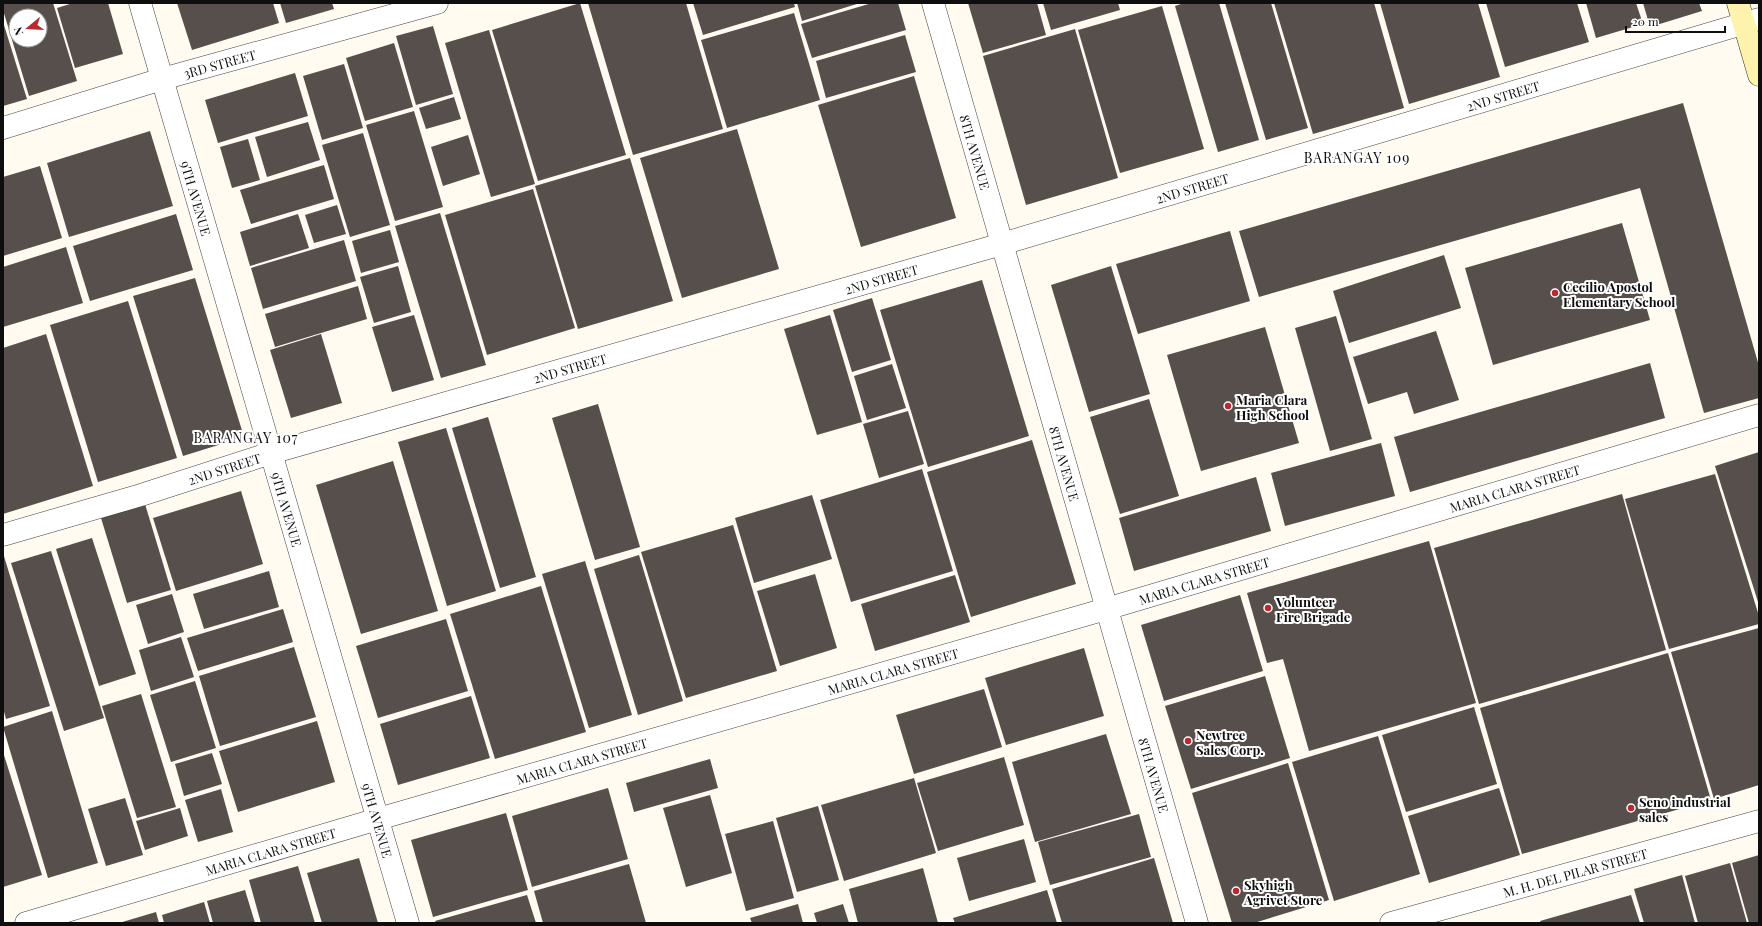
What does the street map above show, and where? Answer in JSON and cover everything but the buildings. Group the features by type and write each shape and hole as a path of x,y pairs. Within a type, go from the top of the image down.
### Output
{"street":[{"name":"9TH AVENUE","path":"140,3 408,923"},
{"name":"3RD STREET","path":"3,128 162,79 437,3"},
{"name":"8TH AVENUE","path":"933,3 1196,923"},
{"name":"2ND STREET","path":"3,535 271,453 1002,244 1747,15"},
{"path":"1747,15 1759,75"},
{"name":"MARIA CLARA STREET","path":"26,923 378,819 1106,609 1759,415"},
{"name":"M. H. DEL PILAR STREET","path":"1391,923 1759,821"}],"place":[{"name":"Cecilio Apostol Elementary School","path":"1555,293"},
{"name":"Maria Clara High School","path":"1228,406"},
{"name":"Volunteer Fire Brigade","path":"1268,608"},
{"name":"Newtree Sales Corp.","path":"1188,741"},
{"name":"Seno industrial sales","path":"1631,808"},
{"name":"Skyhigh Agrivet Store","path":"1236,891"}],"district":[{"name":"BARANGAY 109","path":"1357,157"},
{"name":"BARANGAY 107","path":"246,437"}]}
